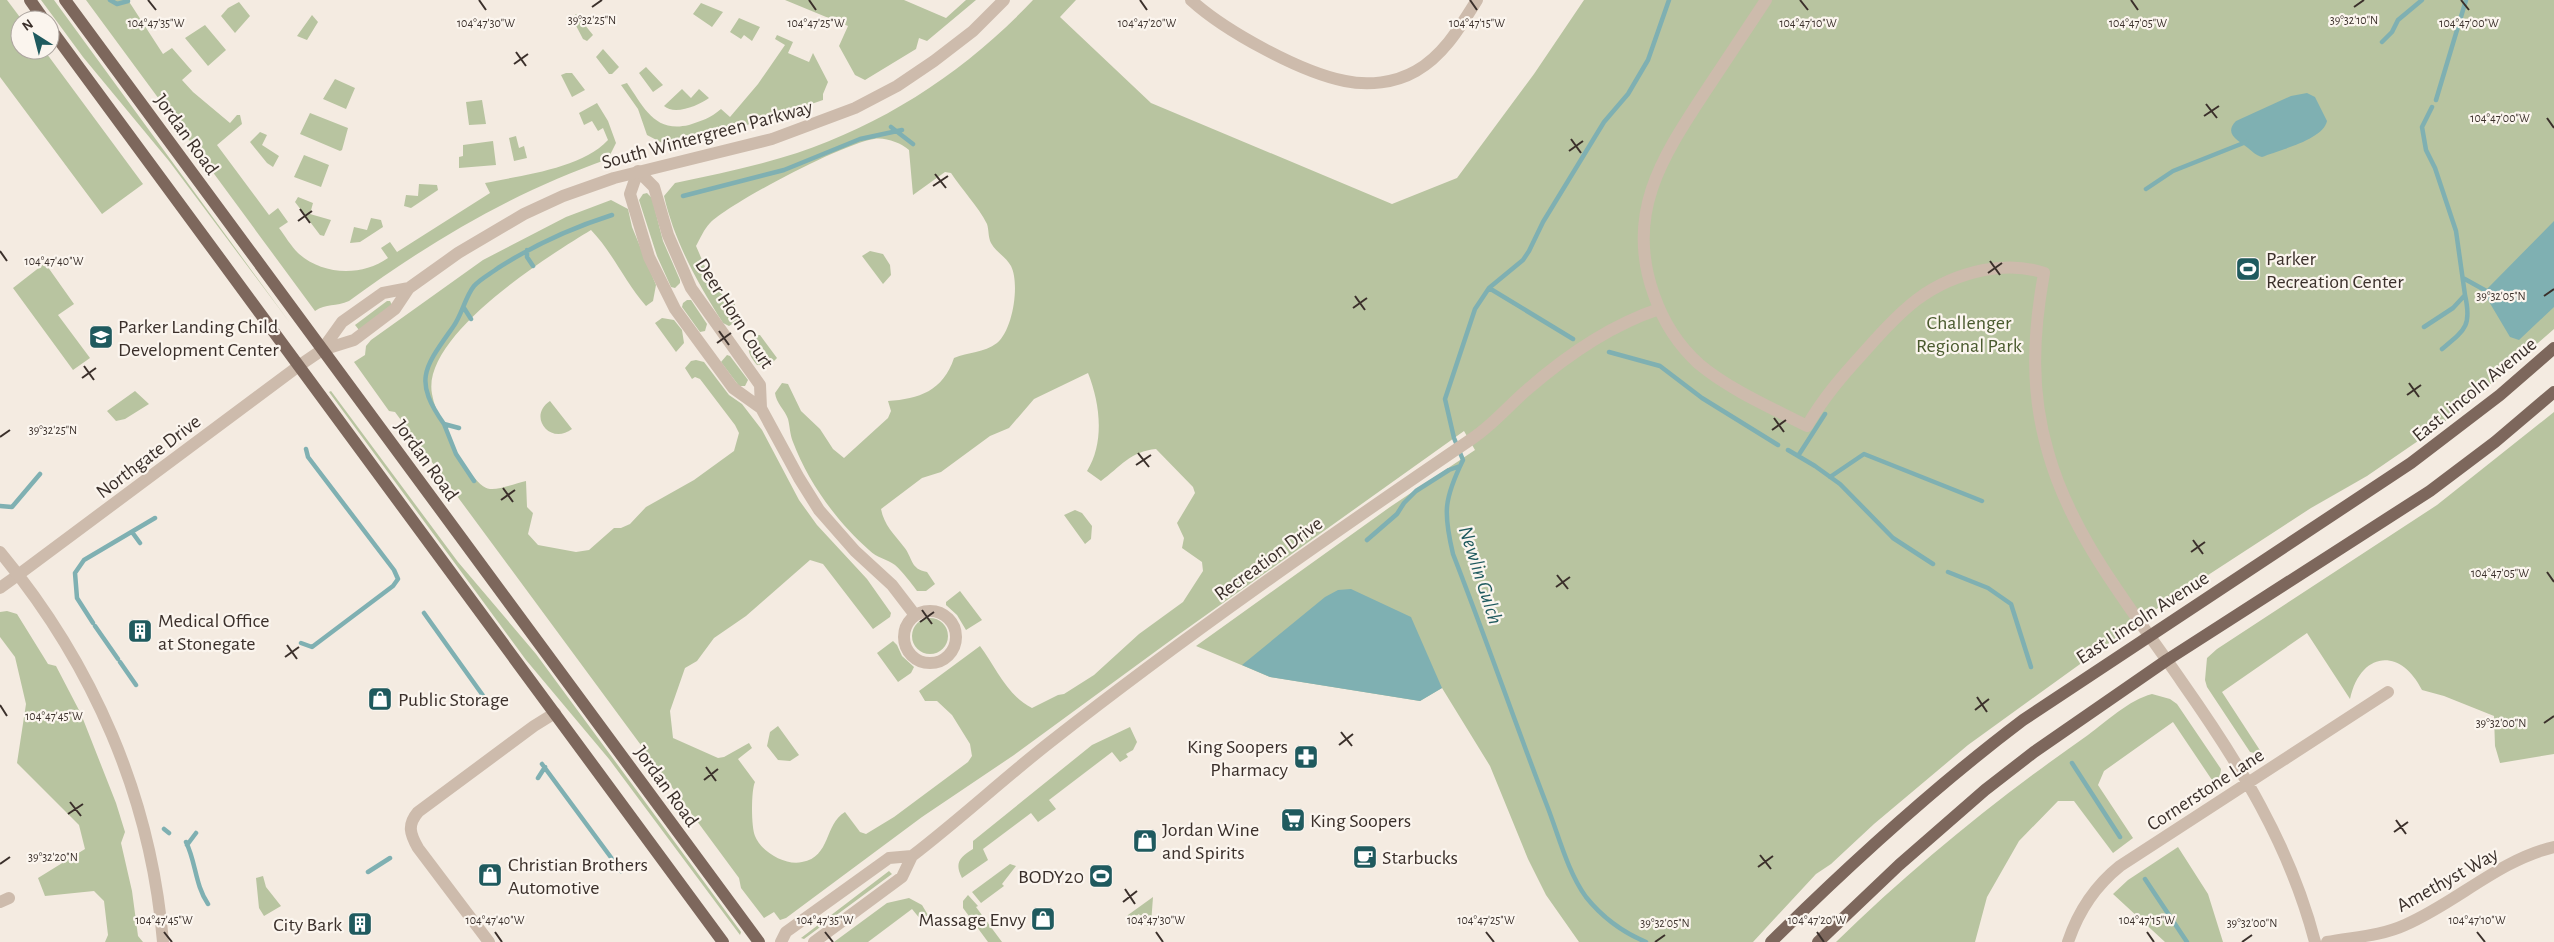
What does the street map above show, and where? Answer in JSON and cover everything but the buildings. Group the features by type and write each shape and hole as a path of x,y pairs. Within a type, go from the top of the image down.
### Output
{"main road":[{"name":"Jordan Road","path":"65,0 759,942"},
{"path":"60,41 724,942"},
{"name":"East Lincoln Avenue","path":"1771,942 1852,863 1980,752 2023,720 2148,635 2411,463 2492,400 2554,348"},
{"path":"1818,942 1898,865 1985,790 2088,714 2167,660 2430,490 2495,442 2554,392"}],"street":[{"name":"South Wintergreen Parkway","path":"300,365 322,350 354,340 395,309 409,288 458,254 524,214 579,189 638,171 772,139 855,108 897,86 934,61 973,31 1004,0"},
{"path":"1191,0 1228,28 1291,61 1339,80 1364,83 1396,80 1425,65 1445,47 1477,0"},
{"path":"1766,0 1671,144 1652,186 1646,220 1645,256 1652,290 1659,309 1676,338 1700,364 1732,385 1807,426 1835,385 1886,327 1905,308 1928,291 1958,276 1996,268 2020,267 2044,273 2036,322 2034,358 2037,402 2048,454 2056,478 2071,511 2111,582 2167,660 2248,783 2283,848 2306,906 2315,942"},
{"name":"Deer Horn Court","path":"761,408 760,385 691,288 668,235 654,187 638,171 630,194 650,257 671,302 733,388 761,408 799,478 819,510 855,552 892,585 914,615"},
{"name":"South Wintergreen Parkway","path":"322,350 342,322 383,293 409,288"},
{"name":"Recreation Drive","path":"814,942 902,877 912,856 1047,744 1333,534 1485,429 1536,382 1616,327 1659,309"},
{"name":"Northgate Drive","path":"0,588 300,365"},
{"path":"0,552 18,575 78,665 102,710 137,801 150,851 163,942"},
{"path":"922,612 938,612 952,621 957,637 952,652 946,658 930,664 922,662 908,652 905,645 905,628 914,615 922,612"},
{"name":"Cornerstone Lane","path":"2068,942 2086,904 2111,874 2388,692"},
{"path":"489,942 418,848 410,832 410,825 418,812 534,726 555,713"},
{"name":"Amethyst Way","path":"2327,942 2370,935 2404,926 2518,860 2554,848"},
{"path":"781,942 786,932 889,858 912,856"}],"green space":[{"path":"0,0 7,0 14,10 10,10 10,60 51,60 143,184 102,214 0,77"},
{"path":"41,0 54,0 290,323 169,161 83,57 60,26 60,10 48,10"},
{"path":"86,0 128,0 163,54 172,48 192,71 182,80 193,92 230,123 237,115 240,115 242,124 217,145 269,215 278,208 288,222 279,228 295,250 318,266 342,271 354,271 377,264 388,258 381,248 390,242 397,252 490,193 485,183 533,174 583,158 608,140 603,128 598,131 592,121 584,125 579,113 597,103 608,121 616,143 608,159 573,172 505,203 411,258 349,301 323,307 315,311"},
{"path":"785,0 904,0 946,18 966,0 976,0 927,41 919,38 916,49 865,80 855,75 839,46 848,26"},
{"name":"Challenger Regional Park","path":"1033,0 1076,0 1060,17 1151,103 1392,204 1457,178 1534,74 1584,0 2554,0 2554,329 2477,396 2434,430 2367,476 2311,508 2162,605 1968,745 1874,824 1831,864 1816,874 1753,942 1579,942 1546,895 1528,859 1490,766 1442,688 1420,701 1270,677 1196,646 1390,507 1475,450 1464,431 1178,635 1014,755 922,817 786,918 780,920 774,912 764,918 741,888 739,878 395,412 389,411 354,362 365,355 366,346 371,340 483,260 566,217 611,200 628,209 632,227 656,285 653,301 646,306 606,248 591,230 546,258 519,278 466,323 446,348 434,371 432,394 436,408 458,455 480,484 494,489 526,481 527,507 533,513 528,534 538,545 576,552 589,550 614,528 621,528 630,524 646,507 694,480 734,451 739,433 735,425 700,379 695,377 692,379 685,368 691,361 704,362 729,395 742,404 762,430 799,500 817,525 867,579 891,613 890,617 873,629 823,564 810,560 746,616 714,638 697,661 685,668 670,711 673,738 718,758 724,757 749,743 752,748 738,759 755,782 752,817 755,836 768,852 782,860 796,863 802,862 818,854 838,817 845,812 860,832 866,834 894,817 968,762 972,756 970,744 952,715 937,701 925,701 919,691 980,646 1009,689 1023,703 1032,708 1064,694 1094,675 1139,634 1183,602 1203,571 1202,562 1182,548 1184,538 1177,523 1195,493 1193,487 1156,449 1147,450 1133,456 1101,481 1087,471 1093,460 1096,448 1099,422 1098,410 1088,373 1034,399 1009,428 990,436 941,472 922,478 881,509 887,525 907,551 912,562 922,571 927,572 935,584 926,591 917,591 895,565 872,553 857,539 825,501 799,457 792,439 788,419 775,393 782,383 788,384 801,411 820,429 833,449 844,458 888,418 891,411 888,401 910,398 929,391 943,378 954,358 987,349 997,343 1003,337 1011,318 1015,295 1014,274 1011,266 991,243 987,224 975,204 951,173 945,172 913,195 909,150 888,140 874,139 859,143 814,162 764,188 722,213 710,223 696,246 711,279 721,293 735,304 734,310 740,319 729,326 723,323 688,262 674,230 664,196 675,183 782,158 863,126 924,91 953,71 981,49"},
{"path":"239,2 250,16 235,33 221,16 228,8"},
{"path":"701,3 723,12 712,27 693,14"},
{"path":"576,14 593,35 587,41 583,39 572,18"},
{"path":"312,15 318,22 307,40 297,36"},
{"path":"739,18 760,27 752,41 744,35 741,39 730,32"},
{"path":"205,25 226,50 208,66 185,38"},
{"path":"777,35 793,42 788,53 809,62 813,53 828,82 823,94 823,100 759,122 664,144 647,135 638,109 621,85 627,83 651,116 658,122 667,125 689,125 710,117 721,109 730,117 758,84 785,45 775,39"},
{"path":"603,49 619,67 612,74 609,74 596,57"},
{"path":"646,67 663,85 653,92 639,73"},
{"path":"572,73 585,90 572,97 561,75"},
{"path":"335,79 355,88 346,109 323,99"},
{"path":"682,89 691,98 699,89 709,98 699,104 680,110 669,109 664,106"},
{"path":"482,100 486,124 469,125 466,102"},
{"path":"310,113 348,128 342,150 340,151 300,134"},
{"path":"260,132 267,135 262,145 279,156 273,167 267,163 250,142"},
{"path":"516,136 519,148 524,146 527,158 514,161 509,138"},
{"path":"493,141 496,165 459,168 459,157 463,156 463,145"},
{"path":"304,155 329,165 321,187 294,177"},
{"path":"419,184 437,185 438,190 411,208 404,206 406,195 418,196"},
{"path":"647,193 652,198 663,241 680,280 680,283 675,288 671,287 657,256 639,200 643,194"},
{"path":"298,197 313,203 310,214 331,220 324,236 320,235 295,202"},
{"path":"371,218 381,220 383,227 360,242 350,243 354,227 367,230"},
{"path":"870,251 883,254 890,265 891,275 883,284 862,256"},
{"path":"45,263 74,304 58,315 90,358 73,370 13,288"},
{"path":"691,300 707,324 705,331 700,332 682,307 683,303"},
{"path":"387,301 390,301 392,305 359,330 355,325"},
{"path":"662,318 674,320 682,330 684,343 676,352 655,323"},
{"path":"757,335 760,335 777,358 771,364 757,365 749,353 749,346"},
{"path":"727,355 730,356 748,380 745,386 739,386 721,362"},
{"path":"135,391 149,404 125,419 116,421 107,411"},
{"path":"331,391 458,562 536,654 741,932 740,935 609,759 526,660 329,392"},
{"path":"550,401 572,429 556,434 549,432 544,427 541,421 541,414 543,407"},
{"path":"2554,412 2554,754 2500,763 2495,746 2494,716 2444,696 2422,690 2413,676 2403,666 2392,661 2382,660 2371,664 2362,672 2355,683 2350,699 2307,633 2222,692 2263,755 2250,752 2207,687 2205,680 2207,658 2217,649 2437,505"},
{"path":"1075,510 1082,513 1092,526 1091,539 1085,544 1064,515"},
{"path":"960,591 982,620 966,630 957,615 946,605 946,602"},
{"path":"7,611 17,614 48,664 56,666 81,714 116,803 125,832 121,843 132,891 138,936 143,942 105,942 108,935 104,901 94,891 45,896 38,878 85,849 79,825 17,763 26,704 15,657 0,637 0,612"},
{"path":"930,618 937,619 943,623 947,629 947,643 943,649 937,653 930,654 923,653 917,649 913,643 912,636 913,629 917,623 923,619"},
{"path":"893,641 902,656 914,667 911,673 898,682 877,653"},
{"path":"2152,694 2170,699 2177,704 2221,769 2219,784 2216,786 2173,722 2104,771 2098,785 2133,838 2113,853 2074,801 2058,801 2019,841 1987,897 1975,942 1836,942 1896,886 1958,833 2118,711"},
{"path":"778,726 799,755 790,761 778,760 767,746 770,732"},
{"path":"1130,727 1137,742 1133,750 1126,754 1128,757 1120,762 1112,752 1049,800 1056,809 1038,822 1031,813 983,849 988,860 962,878 959,864 962,858 973,849 973,841 1092,745"},
{"path":"2178,847 2208,894 2223,942 2165,942 2113,894 2128,880"},
{"path":"1010,864 1016,866 1002,884 1004,886 981,903 972,892"},
{"path":"889,871 892,874 804,939 801,938"},
{"path":"263,876 266,887 281,906 264,916 259,908 256,878"},
{"path":"968,895 978,906 976,907 1002,942 988,942 963,908 963,901"},
{"path":"1153,897 1151,924 1147,926 1139,914 1131,919 1127,919 1128,915"},
{"path":"909,898 922,905 928,915 921,920 912,909 868,942 834,942 887,903"}],"water":[{"path":"2307,93 2315,97 2327,121 2324,128 2318,134 2299,144 2262,157 2234,137 2231,130 2236,121 2291,96"},
{"path":"2554,221 2554,307 2519,340 2510,337 2488,300 2486,290"},
{"path":"1351,589 1411,617 1442,688 1420,701 1270,677 1242,665 1325,597 1338,590"}],"waterway":[{"path":"110,0 117,4 128,1"},
{"name":"Newlin Gulch","path":"1646,942 1629,934 1613,923 1599,911 1579,887 1563,851 1522,741 1453,554 1448,527 1447,506 1452,485 1463,460 1454,438 1445,399 1475,309 1489,288 1523,260 1543,222 1604,122 1628,94 1648,60 1669,0"},
{"path":"2382,42 2392,32 2398,20 2422,0"},
{"path":"2436,100 2466,0"},
{"path":"2424,327 2453,308 2465,295 2456,231 2435,168 2426,150 2422,127 2432,107"},
{"path":"891,127 913,144"},
{"path":"683,196 784,170 860,139 902,130"},
{"path":"2146,189 2173,171 2246,142"},
{"path":"459,428 444,424 434,409 428,396 426,374 429,364 456,322 474,286 498,268 539,245 567,231 612,215"},
{"path":"527,250 527,257 533,266"},
{"path":"2463,278 2490,293"},
{"path":"1489,288 1573,339"},
{"path":"2442,349 2465,327 2468,314 2465,295"},
{"path":"464,308 471,319"},
{"path":"1609,352 1660,366 1702,398 1778,445"},
{"path":"1798,456 1825,414"},
{"path":"444,424 456,454 474,481"},
{"path":"301,643 312,647 393,586 398,579 394,570 308,457 306,449"},
{"path":"1788,450 1840,484 1893,538 1933,564"},
{"path":"1830,477 1864,454 1982,501"},
{"path":"1367,540 1397,514 1404,503 1416,491 1449,470 1460,466"},
{"path":"0,506 12,507 40,474"},
{"path":"93,623 77,598 75,573 84,560 155,518"},
{"path":"132,532 140,543"},
{"path":"1948,572 1988,588 2011,604 2031,667"},
{"path":"424,613 489,704"},
{"path":"95,626 118,659"},
{"path":"120,662 136,685"},
{"path":"2072,763 2120,837"},
{"path":"542,764 621,871"},
{"path":"538,778 545,767"},
{"path":"164,829 169,833"},
{"path":"187,845 196,833"},
{"path":"186,842 200,889 208,904"},
{"path":"368,872 390,858"},
{"path":"2145,879 2187,942"}],"place":[{"name":"Parker Recreation Center","path":"2248,269"},
{"name":"Parker Landing Child Development Center","path":"101,337"},
{"name":"Medical Office at Stonegate","path":"140,631"},
{"name":"Public Storage","path":"380,699"},
{"name":"King Soopers Pharmacy","path":"1306,757"},
{"name":"King Soopers","path":"1293,820"},
{"name":"Jordan Wine and Spirits","path":"1145,841"},
{"name":"Starbucks","path":"1365,857"},
{"name":"Christian Brothers Automotive","path":"490,875"},
{"name":"BODY20","path":"1101,876"},
{"name":"Massage Envy","path":"1043,919"},
{"name":"City Bark","path":"360,924"}]}
